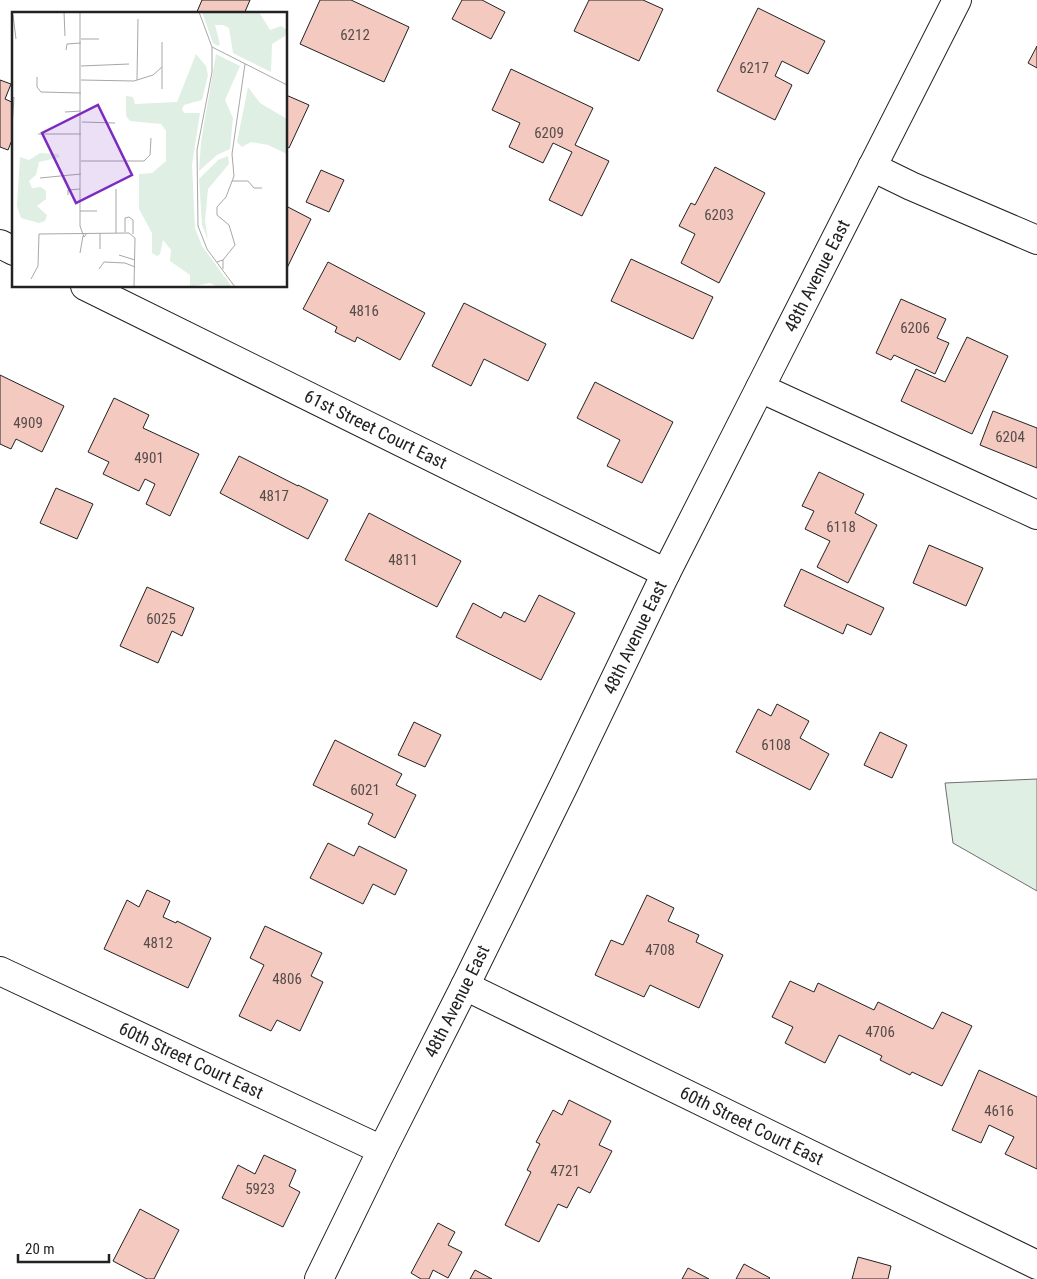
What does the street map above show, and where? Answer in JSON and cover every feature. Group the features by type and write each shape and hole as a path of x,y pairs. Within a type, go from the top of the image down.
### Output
{"street":[{"name":"48th Avenue East","path":"319,1279 465,986 666,573 957,0"},
{"path":"872,167 911,186 1037,240"},
{"path":"0,244 12,250"},
{"name":"61st Street Court East","path":"89,288 666,573"},
{"path":"760,388 1037,515"},
{"name":"60th Street Court East","path":"0,971 382,1150"},
{"name":"60th Street Court East","path":"465,986 1037,1265"}],"green space":[{"path":"1037,779 1037,891 953,843 945,783"}],"building":[{"path":"202,0 250,0 245,12 197,12"},
{"path":"320,0 351,0 409,27 384,82 300,44"},
{"path":"462,0 482,0 505,12 491,39 452,19"},
{"path":"589,0 643,0 663,9 639,61 574,31"},
{"path":"758,8 825,41 808,74 782,61 775,76 792,85 775,120 717,91"},
{"path":"1037,46 1037,68 1028,63"},
{"path":"511,69 593,108 575,145 609,161 582,216 549,200 572,152 553,143 543,163 509,147 520,123 492,110"},
{"path":"0,80 11,84 5,99 12,102 12,140 8,150 0,147"},
{"path":"288,96 309,105 288,147"},
{"path":"715,167 765,193 719,283 681,263 695,234 679,226 691,203 695,205"},
{"path":"321,170 344,180 329,212 306,202"},
{"path":"288,207 311,219 288,266"},
{"path":"631,259 713,297 693,339 611,301"},
{"path":"328,262 425,313 400,360 357,337 355,342 335,332 337,327 303,309"},
{"path":"901,299 946,319 937,338 949,343 935,374 894,355 891,360 876,353"},
{"path":"464,303 546,344 528,381 484,359 471,386 432,366"},
{"path":"967,337 1008,356 972,434 901,401 916,369 945,382"},
{"path":"0,375 64,406 42,452 16,439 11,449 0,444"},
{"path":"595,382 673,422 642,483 607,466 620,440 577,418"},
{"path":"114,398 149,415 143,428 199,454 170,516 146,504 155,484 145,479 139,491 103,474 109,462 88,452"},
{"path":"993,411 1037,428 1037,468 980,445"},
{"path":"239,456 328,500 308,539 220,493"},
{"path":"819,472 864,494 855,513 877,525 848,583 817,567 830,541 805,529 814,511 802,506"},
{"path":"56,488 93,504 77,539 40,523"},
{"path":"369,513 461,561 437,607 345,560"},
{"path":"929,545 983,568 966,606 913,583"},
{"path":"801,569 884,608 871,635 847,624 843,634 784,606"},
{"path":"147,587 194,608 182,636 172,631 158,663 120,646"},
{"path":"539,595 575,613 541,680 456,637 473,603 501,618 504,612 525,622"},
{"path":"777,704 809,721 800,738 829,754 810,790 736,752 758,709 771,716"},
{"path":"414,722 441,735 425,767 398,755"},
{"path":"880,732 907,745 892,778 864,765"},
{"path":"335,740 402,774 396,785 416,795 395,838 368,824 373,814 313,785"},
{"path":"328,843 354,856 359,846 407,870 395,895 373,884 363,904 310,878"},
{"path":"147,890 170,901 163,917 176,923 177,921 211,938 188,988 104,949 127,900 139,907"},
{"path":"647,895 674,908 668,921 699,935 696,942 723,955 699,1008 650,985 644,997 595,975 611,940 623,945"},
{"path":"265,926 322,953 311,976 323,982 300,1031 277,1020 271,1031 239,1016 264,965 250,958"},
{"path":"790,981 814,992 818,983 874,1010 878,1002 933,1029 942,1012 972,1026 942,1086 912,1072 910,1075 880,1060 882,1056 839,1035 825,1063 785,1043 793,1027 772,1017"},
{"path":"979,1070 1037,1097 1037,1169 1005,1154 1014,1137 989,1125 981,1143 952,1130"},
{"path":"569,1100 611,1121 599,1145 612,1151 590,1193 578,1187 567,1208 558,1204 539,1242 505,1225 531,1172 527,1170 540,1144 536,1142 553,1110 562,1115"},
{"path":"264,1155 296,1170 289,1186 300,1192 283,1227 222,1198 238,1165 255,1174"},
{"path":"140,1209 179,1230 154,1279 147,1279 113,1261"},
{"path":"438,1223 455,1232 448,1245 462,1252 448,1278 433,1270 429,1279 421,1279 411,1273"},
{"path":"858,1257 891,1266 888,1279 852,1279"},
{"path":"744,1264 770,1278 736,1279"},
{"path":"688,1268 709,1279 682,1279"},
{"path":"475,1270 492,1279 470,1279"}]}
